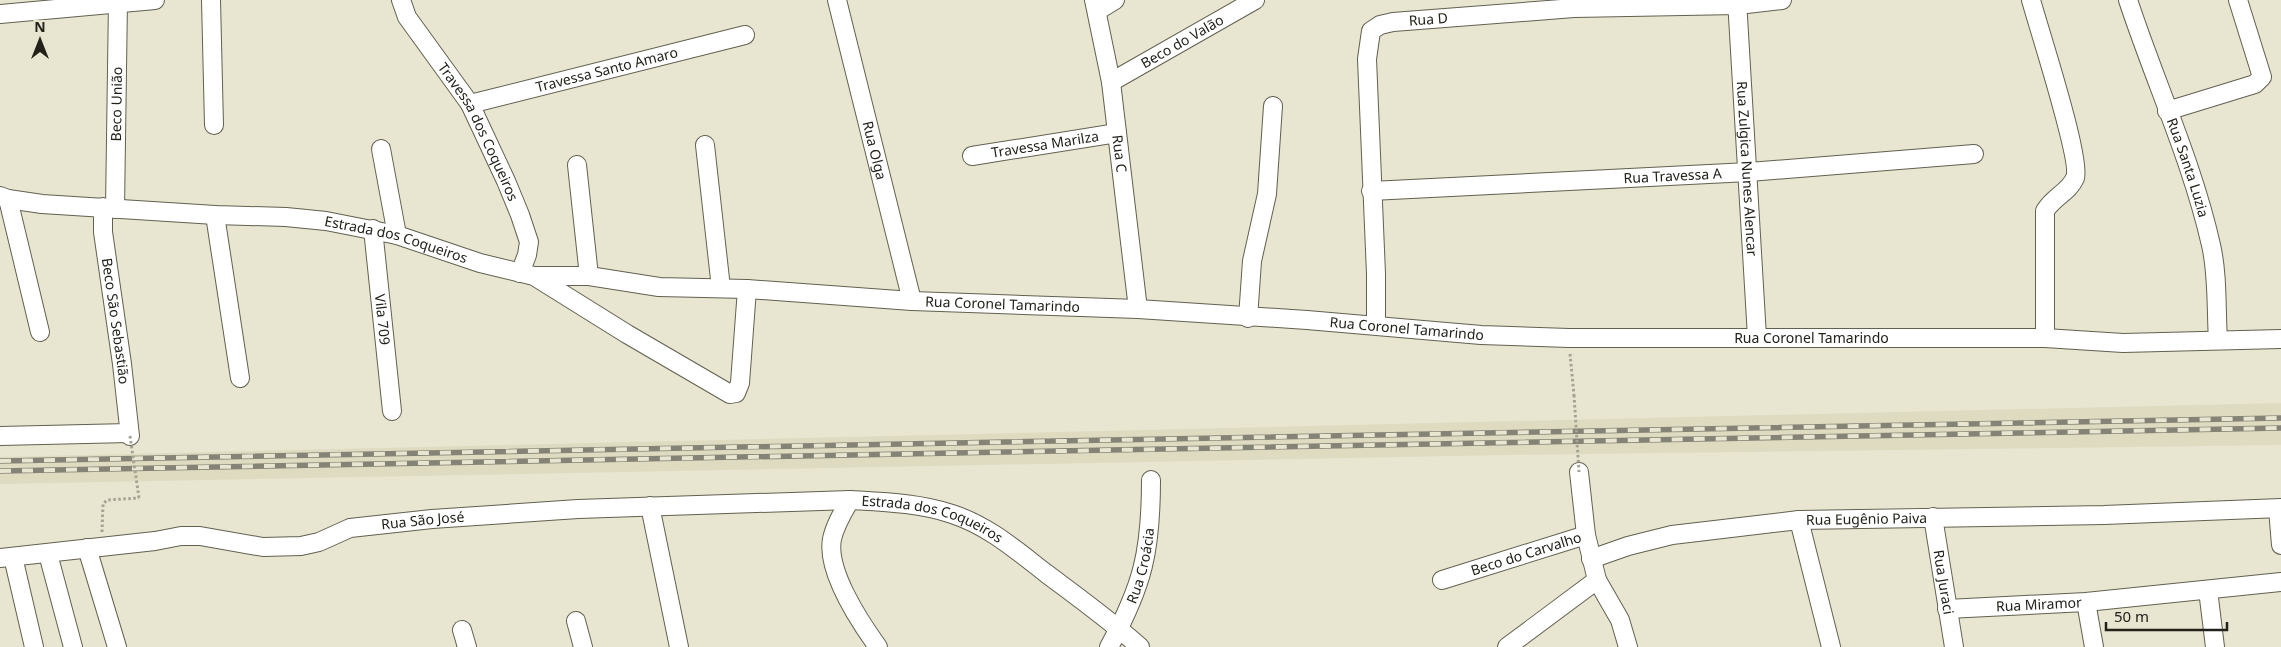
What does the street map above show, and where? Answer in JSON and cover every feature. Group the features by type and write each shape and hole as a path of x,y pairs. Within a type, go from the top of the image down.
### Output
{"street":[{"path":"0,14 154,0"},
{"path":"211,0 214,125"},
{"name":"Travessa dos Coqueiros","path":"401,0 408,17 470,104 520,215 529,242 527,275"},
{"name":"Rua Olga","path":"837,0 912,301"},
{"path":"1096,5 1115,0"},
{"name":"Beco do Valão","path":"1110,82 1255,0"},
{"name":"Rua D","path":"1376,325 1376,274 1371,191 1367,59 1371,31 1380,25 1393,22 1574,4 1738,3 1782,0"},
{"path":"2030,0 2070,138 2076,175 2070,187 2050,203 2045,211 2045,338"},
{"name":"Rua Santa Luzia","path":"2128,0 2167,111 2189,166 2212,248 2218,340"},
{"path":"2167,111 2255,84 2262,77 2238,0"},
{"name":"Beco União","path":"109,208 117,2"},
{"name":"Rua Zulgica Nunes Alencar","path":"1738,3 1757,337"},
{"name":"Rua C","path":"1096,5 1110,82 1138,309"},
{"name":"Travessa Santo Amaro","path":"470,104 745,35"},
{"path":"1248,318 1252,261 1268,194 1273,106"},
{"name":"Travessa Marilza","path":"972,156 1117,133"},
{"path":"705,144 721,288"},
{"path":"381,149 397,235"},
{"name":"Rua Travessa A","path":"1371,191 1749,172 1974,154"},
{"path":"577,165 590,276"},
{"path":"4,197 40,332"},
{"name":"Estrada dos Coqueiros","path":"4,197 42,204 215,215 286,217 326,221 397,235 480,264 527,275 730,394 736,393 741,373 747,289"},
{"name":"Beco São Sebastião","path":"109,208 104,242 122,364 130,435"},
{"path":"215,215 240,378"},
{"name":"Vila 709","path":"373,229 392,411"},
{"name":"Rua Coronel Tamarindo","path":"527,275 590,276 659,286 747,289 912,301 1138,309 1248,318 1376,325 1481,335 1569,338 2045,338 2123,342 2281,339"},
{"path":"0,436 130,435"},
{"path":"1578,472 1586,535"},
{"name":"Rua Croácia","path":"1109,647 1133,599 1146,562 1151,520 1151,480"},
{"name":"Estrada dos Coqueiros","path":"878,647 864,628 840,581 831,556 835,527 850,500 918,506 952,514 981,527 1010,544 1119,628 1140,647"},
{"name":"Rua São José","path":"6,558 181,536 200,536 263,548 302,546 319,542 350,528 432,518 650,506 850,500"},
{"path":"650,506 679,647"},
{"path":"2279,509 2281,545"},
{"name":"Rua Eugênio Paiva","path":"1591,559 1628,546 1672,535 1798,520 2279,509"},
{"name":"Rua Juraci","path":"1933,517 1954,647"},
{"path":"1798,520 1832,647"},
{"name":"Beco do Carvalho","path":"1442,580 1586,535 1591,559"},
{"path":"94,547 117,647"},
{"path":"48,554 73,647"},
{"path":"6,558 34,647"},
{"path":"1591,559 1597,580 1620,620 1628,647"},
{"path":"1507,647 1597,580"},
{"name":"Rua Miramor","path":"1947,609 2086,602 2281,582"},
{"path":"2208,590 2215,647"},
{"path":"2086,602 2094,647"},
{"path":"576,621 583,647"}],"path":[{"path":"1569,338 1578,472"},
{"path":"94,547 103,504 107,500 139,498 130,435"}],"shaded area":[{"path":"2281,403 2281,445 1504,455 0,484 0,457"}],"railway":[{"path":"0,461 2281,418"},
{"path":"0,471 2281,428"}]}
